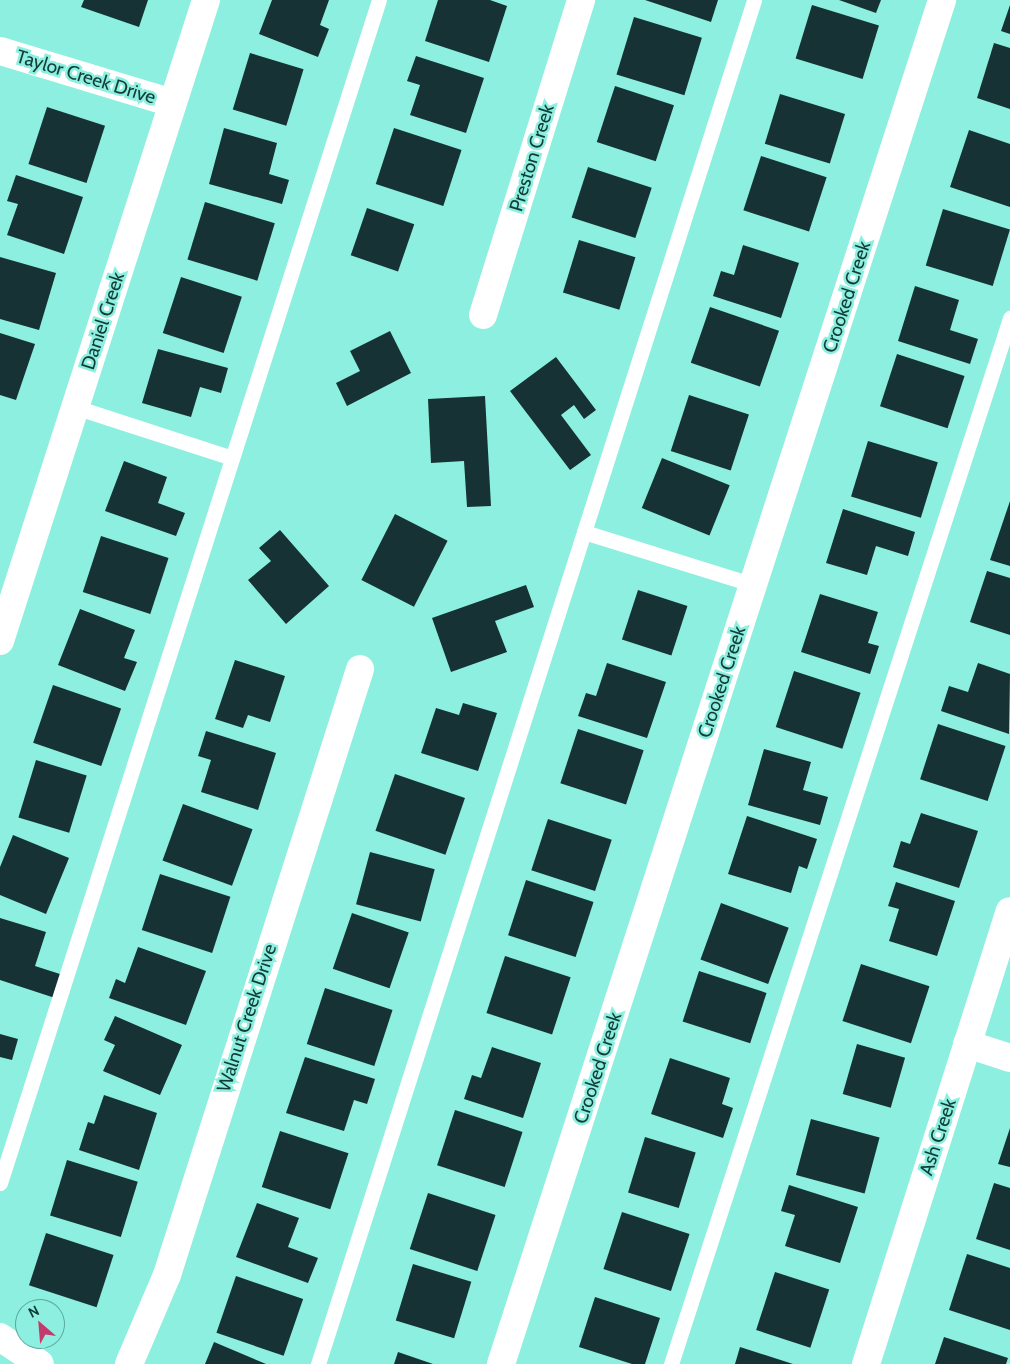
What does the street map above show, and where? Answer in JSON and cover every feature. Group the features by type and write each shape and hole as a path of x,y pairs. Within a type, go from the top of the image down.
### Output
{"street":[{"name":"Daniel Creek","path":"0,641 206,0"},
{"name":"Preston Creek","path":"483,315 581,0"},
{"name":"Crooked Creek","path":"501,1364 942,0"},
{"name":"Taylor Creek Drive","path":"1,54 172,103"},
{"name":"Walnut Creek Drive","path":"128,1364 167,1275 360,670"},
{"name":"Ash Creek","path":"866,1364 1010,911"},
{"path":"967,1044 1010,1058"},
{"path":"0,1337 40,1364"}],"lane":[{"path":"0,1183 379,0"},
{"path":"318,1364 754,0"},
{"path":"671,1364 1010,318"},
{"path":"75,407 232,458"},
{"path":"584,532 754,585"}],"building":[{"path":"84,0 148,0 139,27 81,7"},
{"path":"272,0 329,0 320,25 329,29 318,57 259,34"},
{"path":"438,0 490,0 507,6 489,62 425,41"},
{"path":"645,0 718,0 711,22"},
{"path":"839,0 881,0 876,13"},
{"path":"812,5 879,25 863,79 796,59"},
{"path":"1010,5 1010,34 1001,31"},
{"path":"634,17 702,38 684,95 616,74"},
{"path":"994,43 1010,48 1010,109 977,98"},
{"path":"250,53 304,69 286,126 233,109"},
{"path":"416,56 484,78 466,133 410,115 420,85 407,81"},
{"path":"615,86 674,105 656,161 597,142"},
{"path":"780,94 845,114 830,164 765,144"},
{"path":"47,107 105,126 86,183 28,164"},
{"path":"224,128 277,143 269,174 289,180 282,204 209,184"},
{"path":"394,128 462,150 443,206 376,184"},
{"path":"969,130 1010,144 1010,207 950,187"},
{"path":"761,156 827,177 809,232 743,210"},
{"path":"588,167 652,188 635,238 572,217"},
{"path":"16,175 83,197 64,254 7,235 18,204 7,201"},
{"path":"205,202 275,223 257,281 187,259"},
{"path":"367,208 414,224 398,272 351,255"},
{"path":"943,209 1010,229 993,286 926,265"},
{"path":"579,240 635,257 619,310 563,293"},
{"path":"743,245 799,263 781,318 713,296 721,271 734,275"},
{"path":"0,257 56,273 39,330 0,319"},
{"path":"181,277 242,297 224,353 163,333"},
{"path":"915,286 959,300 950,330 978,339 970,364 898,341"},
{"path":"710,307 779,331 760,387 691,363"},
{"path":"390,331 411,373 347,406 336,383 360,371 350,351"},
{"path":"0,333 35,344 16,400 0,395"},
{"path":"158,349 228,368 221,393 200,387 191,417 142,403"},
{"path":"897,354 965,376 948,428 880,406"},
{"path":"556,357 596,410 584,419 574,405 561,415 591,455 570,470 510,391"},
{"path":"689,395 749,414 731,471 671,451"},
{"path":"485,396 491,506 467,507 464,461 431,463 428,399"},
{"path":"868,441 938,462 921,518 851,496"},
{"path":"662,458 730,485 709,535 642,508"},
{"path":"124,461 167,477 158,503 185,513 176,536 105,511"},
{"path":"1010,501 1010,566 990,560"},
{"path":"843,509 915,532 908,556 876,546 867,575 826,563"},
{"path":"395,514 448,541 414,607 361,580"},
{"path":"280,530 329,586 286,624 248,580 271,561 259,548"},
{"path":"101,536 169,558 150,614 83,592"},
{"path":"987,571 1010,578 1010,635 970,622"},
{"path":"526,585 534,607 495,621 507,652 451,672 432,618"},
{"path":"638,590 687,606 671,656 622,639"},
{"path":"820,594 878,612 868,643 879,646 870,674 801,652"},
{"path":"80,609 135,630 124,658 137,662 125,691 58,665"},
{"path":"235,660 285,676 270,722 248,715 243,728 215,719"},
{"path":"607,663 666,682 647,738 578,716 586,693 596,696"},
{"path":"978,663 1010,674 1009,734 941,711 949,686 968,692"},
{"path":"794,671 861,693 842,749 776,727"},
{"path":"53,685 121,708 101,766 33,743"},
{"path":"463,703 497,713 478,771 421,753 436,708 459,715"},
{"path":"938,724 1006,746 988,801 920,779"},
{"path":"578,729 644,750 626,805 560,783"},
{"path":"206,731 276,753 258,810 201,792 211,760 198,756"},
{"path":"764,749 811,762 803,790 828,797 820,825 748,805"},
{"path":"36,760 87,775 69,833 18,817"},
{"path":"395,774 465,798 445,855 375,831"},
{"path":"183,804 253,829 232,886 162,860"},
{"path":"921,813 978,831 959,888 893,867 901,841 910,844"},
{"path":"747,816 817,839 807,869 799,866 791,893 728,874"},
{"path":"548,819 612,840 595,891 531,870"},
{"path":"13,835 69,858 46,914 0,895 0,867"},
{"path":"370,852 435,869 421,922 356,904"},
{"path":"160,874 230,897 212,953 142,930"},
{"path":"526,880 594,902 576,957 508,935"},
{"path":"896,882 955,901 937,956 889,941 899,909 888,906"},
{"path":"721,903 789,928 768,984 700,959"},
{"path":"352,913 409,933 390,988 333,969"},
{"path":"0,918 46,932 35,966 63,975 55,998 0,980"},
{"path":"138,947 206,971 186,1025 109,998 116,979 125,983"},
{"path":"505,956 571,977 552,1034 486,1013"},
{"path":"861,964 929,986 911,1043 842,1021"},
{"path":"699,971 767,993 750,1043 683,1021"},
{"path":"325,988 393,1010 374,1066 307,1044"},
{"path":"115,1016 182,1045 160,1095 103,1071 115,1045 104,1040"},
{"path":"0,1034 18,1039 12,1060 0,1057"},
{"path":"857,1044 905,1058 891,1108 843,1094"},
{"path":"492,1047 541,1063 523,1118 464,1099 472,1075 481,1078"},
{"path":"305,1057 375,1079 367,1104 354,1100 344,1131 286,1113"},
{"path":"670,1058 730,1078 722,1104 733,1108 723,1138 651,1114"},
{"path":"104,1095 157,1113 139,1170 79,1150 88,1122 94,1124"},
{"path":"455,1110 523,1132 505,1187 437,1165"},
{"path":"811,1119 880,1137 865,1193 796,1175"},
{"path":"1010,1128 1010,1167 998,1164"},
{"path":"280,1131 348,1153 330,1209 262,1187"},
{"path":"645,1137 696,1152 679,1208 628,1192"},
{"path":"67,1160 138,1182 121,1237 50,1215"},
{"path":"994,1183 1010,1188 1010,1250 976,1239"},
{"path":"789,1185 858,1207 840,1263 785,1246 795,1215 781,1211"},
{"path":"428,1193 496,1215 477,1271 410,1249"},
{"path":"257,1203 299,1218 288,1247 318,1258 308,1283 236,1257"},
{"path":"622,1212 690,1234 671,1291 603,1269"},
{"path":"46,1233 114,1255 97,1307 29,1285"},
{"path":"967,1254 1010,1268 1010,1330 949,1310"},
{"path":"413,1264 471,1282 454,1338 396,1320"},
{"path":"775,1272 829,1290 810,1348 756,1330"},
{"path":"236,1276 303,1299 284,1356 216,1333"},
{"path":"595,1297 660,1318 645,1364 632,1364 579,1347"},
{"path":"944,1337 1008,1358 1006,1364 935,1364"},
{"path":"214,1342 266,1364 205,1364"},
{"path":"740,1347 793,1364 735,1364"},
{"path":"398,1352 433,1364 394,1364"}]}
